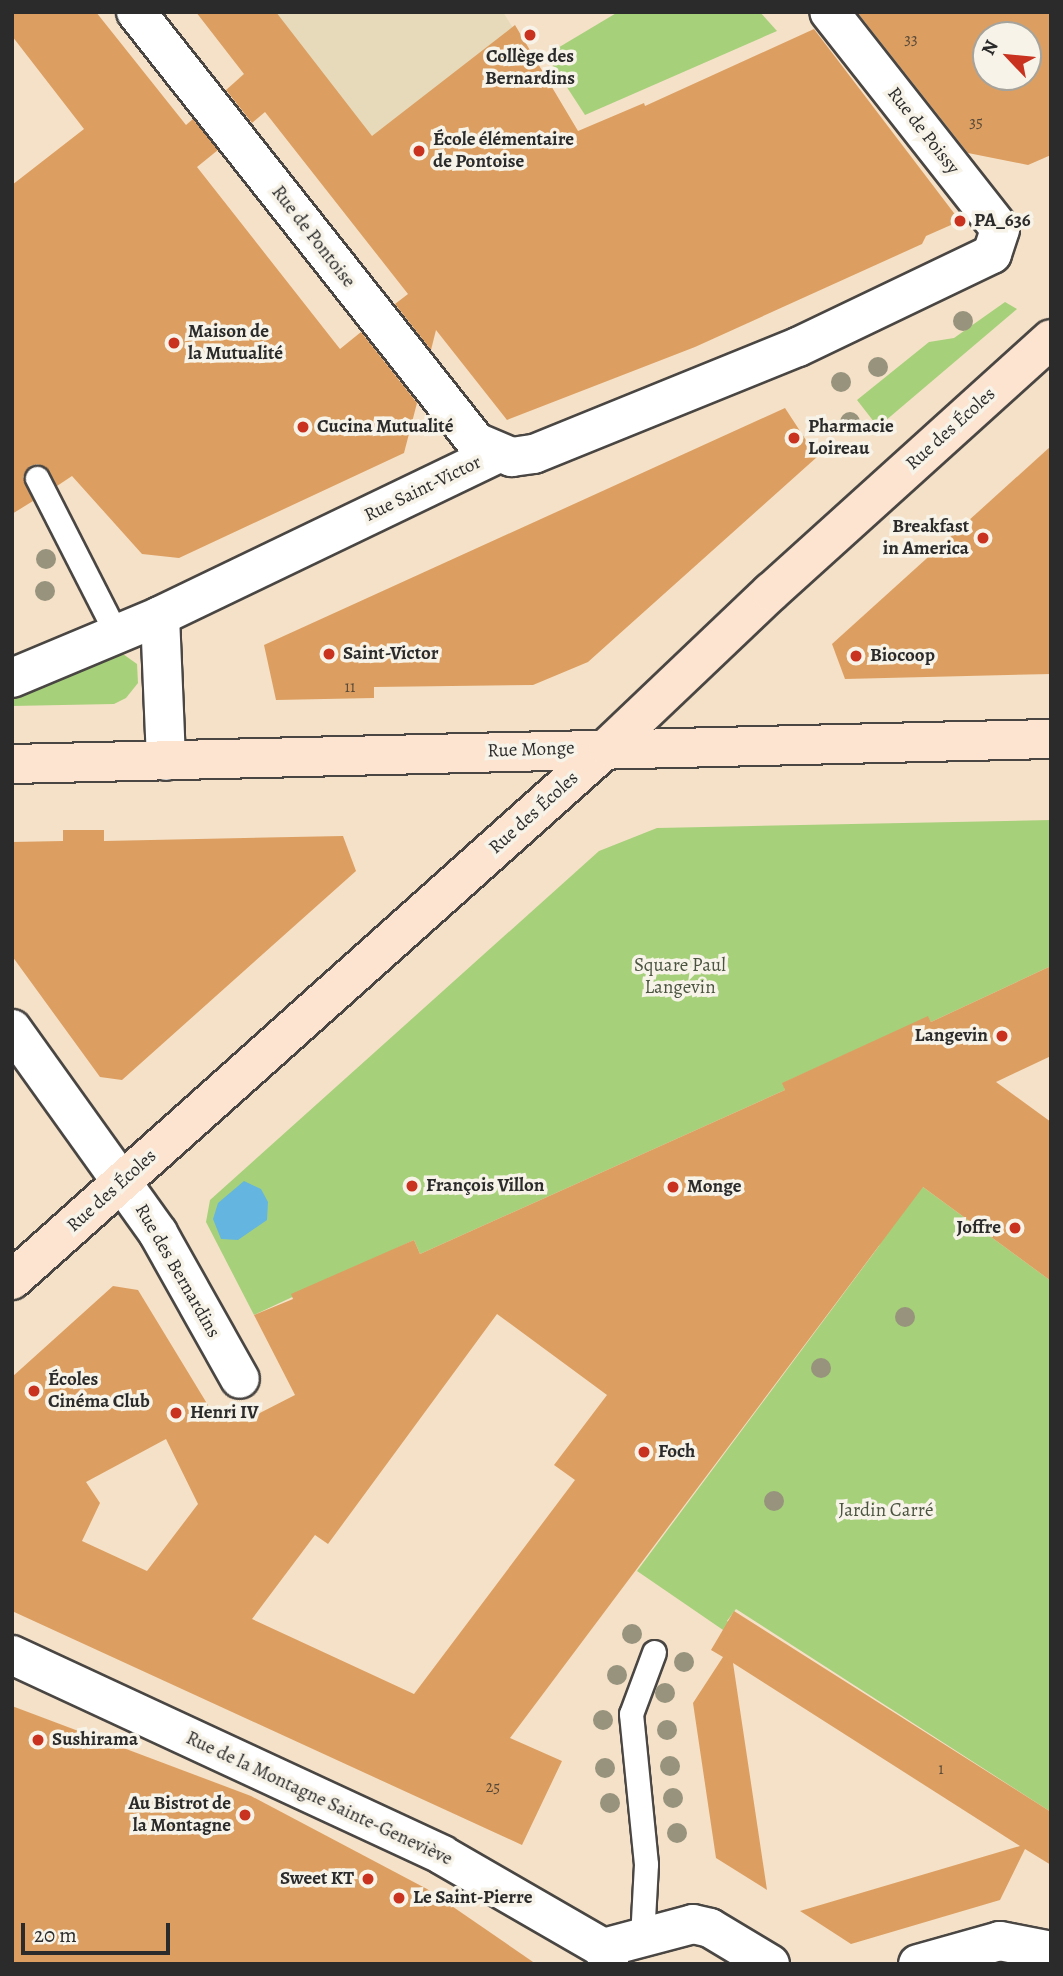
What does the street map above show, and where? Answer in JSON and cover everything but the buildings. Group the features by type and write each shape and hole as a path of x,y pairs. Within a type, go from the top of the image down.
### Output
{"street":[{"name":"Rue de Pontoise","path":"136,12 475,442 496,454"},
{"name":"Rue de Poissy","path":"829,12 1000,229 992,254"},
{"name":"Rue Saint-Victor","path":"12,678 160,616 496,454 534,454 656,406 798,347 992,254"},
{"name":"Rue des Écoles","path":"12,1280 608,747 763,600 1051,339"},
{"path":"160,616 166,761"},
{"name":"Rue Monge","path":"12,764 608,747 1051,739"},
{"name":"Rue des Bernardins","path":"12,1029 123,1181 240,1379"},
{"name":"Rue de la Montagne Sainte-Geneviève","path":"12,1656 442,1855 606,1956"},
{"path":"606,1956 642,1938 693,1924 710,1928 770,1964"},
{"path":"918,1964 1000,1941 1051,1951"}],"lane":[{"path":"37,478 117,635"},
{"path":"642,1938 646,1864 631,1714 654,1652"}],"shaded area":[{"name":"École élémentaire de Pontoise","path":"196,12 503,12 578,131 506,171 379,257 239,78 244,73"}],"green space":[{"path":"618,12 760,12 777,31 585,115 546,55"},
{"path":"1005,302 1017,309 878,427 857,400 929,342 954,338"},
{"path":"116,649 137,664 138,683 126,698 114,704 12,706 12,692"},
{"name":"Square Paul Langevin","path":"1051,820 1051,966 931,1022 928,1017 783,1083 785,1090 420,1254 414,1240 254,1315 206,1222 210,1200 599,851 657,828"},
{"name":"Jardin Carré","path":"908,1176 1051,1281 1051,1812 736,1609 727,1621 731,1624 726,1632 637,1571 879,1246"}],"water":[{"path":"244,1181 261,1189 268,1202 267,1220 238,1240 221,1239 213,1219 218,1203"}],"place":[{"name":"Collège des Bernardins","path":"530,35"},
{"name":"École élémentaire de Pontoise","path":"419,151"},
{"name":"PA_636","path":"960,221"},
{"name":"Maison de la Mutualité","path":"174,343"},
{"name":"Cucina Mutualité","path":"303,427"},
{"name":"Pharmacie Loireau","path":"794,438"},
{"name":"Breakfast in America","path":"983,538"},
{"name":"Saint-Victor","path":"329,654"},
{"name":"Biocoop","path":"856,656"},
{"name":"Langevin","path":"1002,1036"},
{"name":"François Villon","path":"412,1186"},
{"name":"Monge","path":"673,1187"},
{"name":"Joffre","path":"1015,1228"},
{"name":"Écoles Cinéma Club","path":"34,1391"},
{"name":"Henri IV","path":"176,1413"},
{"name":"Foch","path":"644,1452"},
{"name":"Sushirama","path":"38,1740"},
{"name":"Au Bistrot de la Montagne","path":"245,1815"},
{"name":"Sweet KT","path":"368,1879"},
{"name":"Le Saint-Pierre","path":"399,1898"}]}
